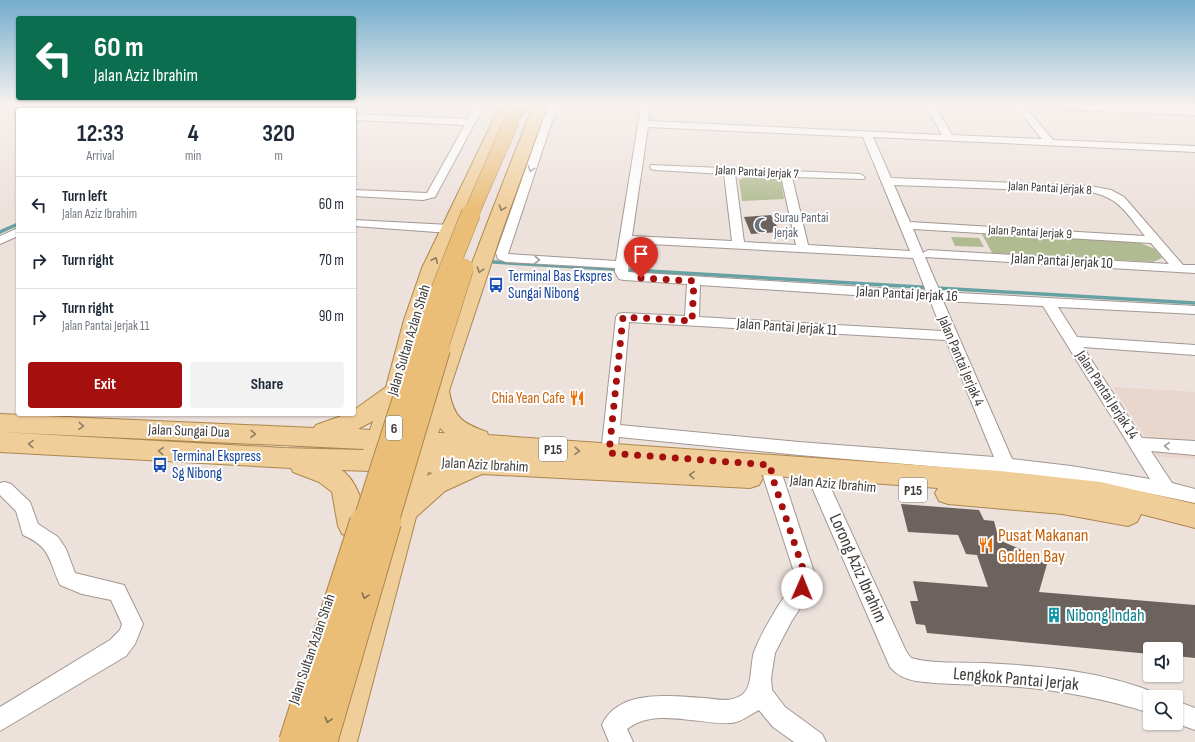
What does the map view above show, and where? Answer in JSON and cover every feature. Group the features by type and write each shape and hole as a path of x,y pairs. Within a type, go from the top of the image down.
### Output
{"highway":[{"name":"Jalan Sultan Azlan Shah","path":"294,742 439,294 469,218 507,141"},
{"name":"Jalan Sultan Azlan Shah","path":"322,742 417,416 454,298 510,141"}],"main road":[{"name":"Jalan Sultan Azlan Shah","path":"281,742 352,526 394,391 403,368 420,301 443,228 501,141"},
{"path":"340,742 438,391 492,234 514,141"},
{"path":"420,301 429,312 434,314 452,314 468,305"},
{"path":"308,436 359,420 376,408 394,391"},
{"path":"404,513 428,488 490,455 452,428 446,422 438,391"},
{"name":"Jalan Sungai Dua","path":"0,423 308,436 376,450"},
{"name":"Jalan Aziz Ibrahim","path":"490,455 610,441 771,472"},
{"name":"Jalan Sungai Dua","path":"0,442 283,458 376,450"},
{"name":"P15","path":"376,450 422,452"},
{"name":"Jalan Aziz Ibrahim","path":"422,452 771,472 816,476 1013,482 1101,493 1195,516"},
{"path":"283,458 337,479 343,484 347,494 352,526"},
{"name":"Jalan Aziz Ibrahim","path":"1013,482 1195,532"}],"street":[{"path":"356,193 423,197 431,195 461,141"},
{"name":"Jalan Pantai Jerjak 16","path":"541,141 502,253 502,256 506,258 622,269 624,276 628,278 933,292 1047,302 1195,310"},
{"path":"622,269 641,141"},
{"name":"Jalan Pantai Jerjak 4","path":"870,141 905,225 923,254 933,292 1013,482"},
{"path":"1015,141 1195,149"},
{"path":"1182,148 1195,160"},
{"name":"Jalan Pantai Jerjak 7","path":"655,167 860,177"},
{"path":"729,170 738,245"},
{"path":"786,173 803,248"},
{"name":"Jalan Pantai Jerjak 8","path":"886,181 1102,191 1120,199 1180,268"},
{"path":"356,217 421,222 443,228"},
{"path":"356,223 425,229 443,228"},
{"name":"Jalan Pantai Jerjak 9","path":"905,225 1156,240"},
{"path":"0,240 16,233"},
{"name":"Jalan Pantai Jerjak 10","path":"626,239 1195,269"},
{"path":"692,321 694,281"},
{"name":"Jalan Pantai Jerjak 14","path":"1047,302 1166,489"},
{"name":"Jalan Pantai Jerjak 11","path":"610,441 623,317 952,336"},
{"path":"1072,341 1195,350"},
{"path":"610,441 748,445 1013,482 1097,476 1195,496"},
{"path":"1138,444 1195,448"},
{"path":"771,472 805,575 798,598 785,613 766,648 760,669 760,684 765,702 777,715 814,742"},
{"name":"Lorong Aziz Ibrahim","path":"816,476 898,659 904,667"},
{"path":"0,720 118,648 128,637 133,624 117,592 82,585 67,579 56,547 43,534 30,529 24,507 5,489"},
{"name":"Lengkok Pantai Jerjak","path":"904,667 915,670 1043,677 1131,695 1143,699"},
{"path":"621,742 614,725 632,711 667,706 732,712 751,702 760,684"},
{"path":"1183,715 1195,719"}],"shaded area":[{"path":"1113,387 1195,392 1195,459 1158,457"}],"green space":[{"path":"748,176 769,176 781,180 784,199 742,201 739,180"},
{"path":"982,234 1138,242 1155,249 1162,258 1153,262 992,253"},
{"path":"951,237 979,238 984,247 955,246"}],"building":[{"name":"Surau Pantai Jerjak","path":"771,215 780,232 751,234 744,217"},
{"name":"Nibong Indah","path":"901,504 979,510 984,520 994,521 999,540 1038,557 1037,560 1047,564 1039,592 1195,605 1195,658 1183,657 1183,642 1143,642 1143,653 927,633 925,625 916,624 910,601 918,601 913,581 988,587 977,555 966,554 958,535 908,532"}],"waterway":[{"path":"0,232 16,225"},
{"path":"493,262 1195,303"}],"place":[{"name":"Surau Pantai Jerjak","path":"762,225"},
{"name":"Terminal Bas Ekspres Sungai Nibong","path":"496,285"},
{"name":"Chia Yean Cafe","path":"577,398"},
{"name":"Terminal Ekspress Sg Nibong","path":"160,465"},
{"name":"Pusat Makanan Golden Bay","path":"986,545"},
{"name":"Nibong Indah","path":"1054,615"}],"route":[{"path":"641,278 694,281 692,321 623,317 609,453 770,465 773,479 805,575 802,588"}]}
